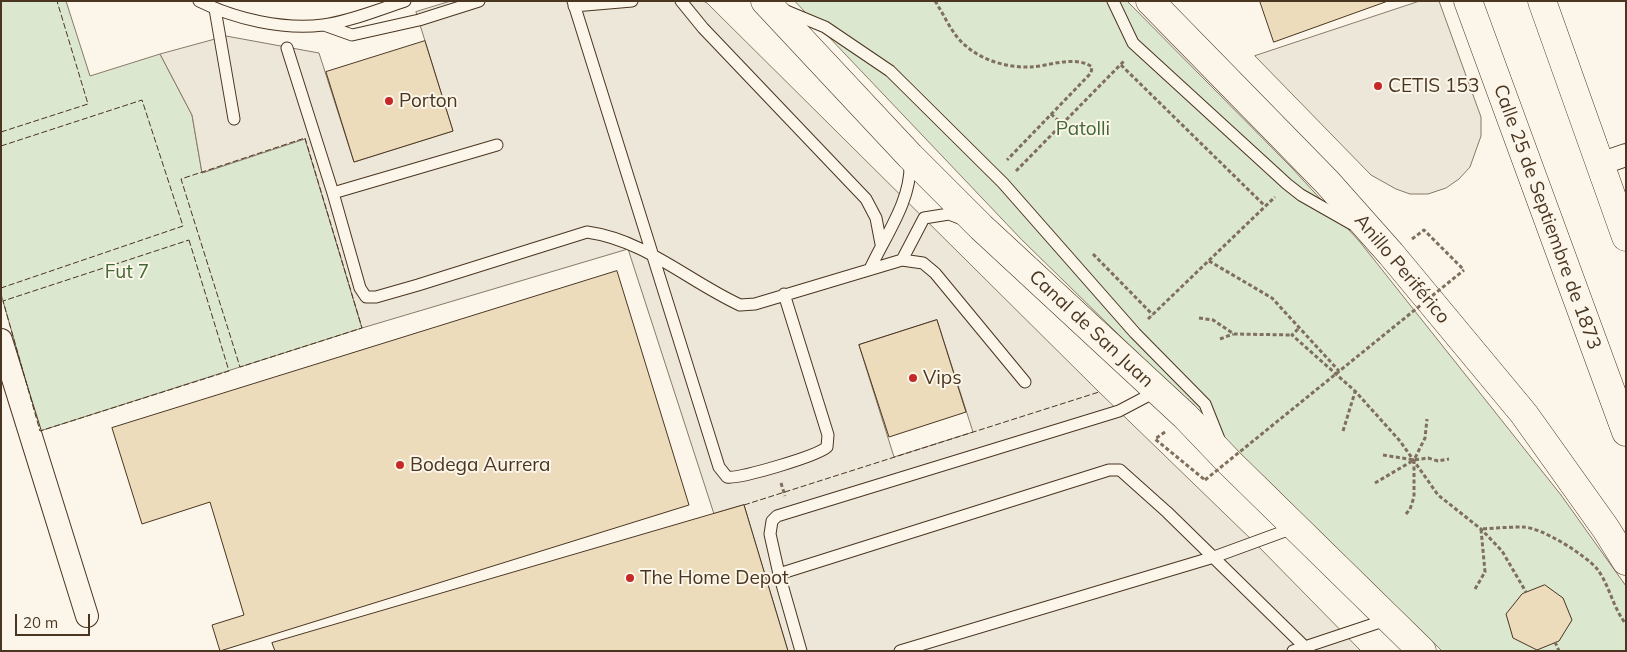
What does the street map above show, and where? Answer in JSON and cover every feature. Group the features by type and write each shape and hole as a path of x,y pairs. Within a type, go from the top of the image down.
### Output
{"main road":[{"name":"Anillo Periférico","path":"1150,1 1327,182 1378,239 1524,414 1606,529 1626,561"},
{"name":"Calle 25 de Septiembre de 1873","path":"1468,1 1626,432"},
{"path":"1542,1 1626,237"},
{"name":"Canal de San Juan","path":"767,3 910,156 982,227 1157,391 1422,651"}],"street":[{"path":"1600,164 1626,155"},
{"path":"1,340 87,616"}],"lane":[{"path":"199,1 215,9 278,25 324,25 405,1"},
{"path":"324,25 352,35 419,20 478,1"},
{"path":"632,1 574,4 723,473 727,477 733,478 776,466 823,451 827,446 828,441 784,294"},
{"path":"681,1 704,28 866,199 876,218 881,244"},
{"path":"1114,1 1133,43 1288,184 1301,195 1378,239"},
{"path":"767,3 825,27 890,71 1003,183 1134,332 1205,404 1229,462"},
{"path":"215,9 234,119"},
{"path":"287,48 334,193 360,288 366,297 371,298 587,232 615,238 653,255 740,305 902,260 923,263 935,273 1025,382"},
{"path":"334,193 497,145"},
{"path":"870,269 904,199 911,175 910,156"},
{"path":"902,260 924,218 949,214 982,227"},
{"path":"802,651 779,574 769,528 777,516 1119,411 1157,391"},
{"path":"779,574 1109,470 1120,470 1214,557 1302,650 1388,619"},
{"path":"900,651 1214,557 1296,527"}],"path":[{"path":"935,1 952,30 966,46 1001,65 1031,67 1082,62 1092,67 1091,73 1002,164"},
{"path":"1003,183 1138,47"},
{"path":"1121,65 1265,206"},
{"path":"1051,114 1062,124"},
{"path":"1134,332 1288,184"},
{"path":"1155,439 1205,480 1464,270 1424,230"},
{"path":"1209,261 1266,293 1339,372"},
{"path":"1198,318 1213,320 1234,334"},
{"path":"1292,335 1298,329"},
{"path":"1220,339 1234,334 1292,335 1355,391 1414,460 1438,495 1481,529 1502,551 1526,592"},
{"path":"1343,431 1355,391"},
{"path":"1406,514 1414,497 1414,460 1425,438 1427,419"},
{"path":"1383,455 1414,460 1428,458 1438,461 1449,459"},
{"path":"1374,483 1414,460"},
{"path":"776,466 790,511"},
{"path":"1481,529 1524,527 1579,552 1598,570 1617,612 1626,624"},
{"path":"1475,589 1485,572 1481,529"},
{"path":"1555,642 1559,651"}],"green space":[{"name":"Fut 7","path":"1,1 66,1 90,76 160,54 192,115 202,173 305,138 362,328 40,431 1,294"},
{"name":"Patolli","path":"795,1 1127,1 1292,168 1360,242 1561,495 1626,586 1626,651 1442,651 1022,240"}],"shaded area":[{"path":"451,1 703,1 707,3 1099,392 1256,544 1361,651 788,651 744,505 714,514 628,249 362,328 305,139 202,173 192,115 160,54 226,36 319,53 354,162 453,131 416,12","holes":["937,320 973,432 894,457 859,345"]},
{"name":"CETIS 153","path":"1420,1 1439,1 1481,117 1481,136 1470,167 1459,179 1446,188 1428,194 1410,194 1396,189 1371,175 1255,56"}],"building":[{"path":"1260,1 1388,1 1274,42"},
{"name":"Porton","path":"425,41 453,131 354,162 326,72"},
{"name":"Bodega Aurrera","path":"617,271 689,505 220,651 212,625 244,615 210,502 142,524 112,428"},
{"name":"Vips","path":"937,320 966,412 889,437 859,345"},
{"name":"The Home Depot","path":"744,505 788,651 275,651 272,643"},
{"path":"1545,585 1563,598 1572,620 1559,641 1537,650 1513,638 1506,614 1522,594"}],"fence":[{"path":"1,132 88,104 57,1"},
{"path":"1,146 142,100 183,226 1,288"},
{"path":"305,138 362,328 240,367 181,179 305,138"},
{"path":"189,240 229,371 40,431 3,301 189,240"},
{"path":"744,505 1099,392"}],"place":[{"name":"CETIS 153","path":"1378,86"},
{"name":"Porton","path":"389,101"},
{"name":"Vips","path":"913,378"},
{"name":"Bodega Aurrera","path":"400,465"},
{"name":"The Home Depot","path":"630,578"}]}
